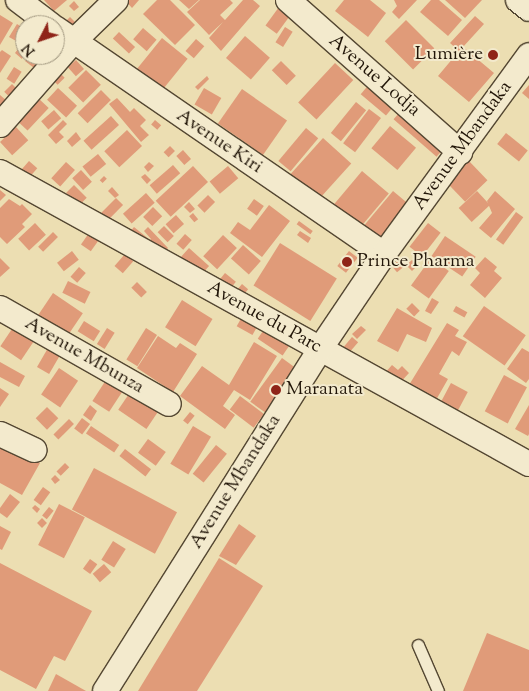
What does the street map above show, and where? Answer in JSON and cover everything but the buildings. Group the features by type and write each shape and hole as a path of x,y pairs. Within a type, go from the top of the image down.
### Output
{"street":[{"path":"18,0 38,15"},
{"path":"65,34 116,0"},
{"name":"Avenue Lodja","path":"288,0 460,152"},
{"path":"518,0 529,9"},
{"name":"Avenue Kiri","path":"65,36 384,254"},
{"name":"Avenue Mbandaka","path":"105,691 320,349 384,254 529,56"},
{"path":"0,125 43,65"},
{"name":"Avenue du Parc","path":"0,172 529,464"},
{"name":"Avenue Mbunza","path":"0,308 169,404"},
{"path":"0,434 34,450"}],"lane":[{"path":"418,646 438,691"}],"place":[{"name":"Lumière","path":"493,55"},
{"name":"Prince Pharma","path":"347,262"},
{"name":"Maranata","path":"276,390"}]}
